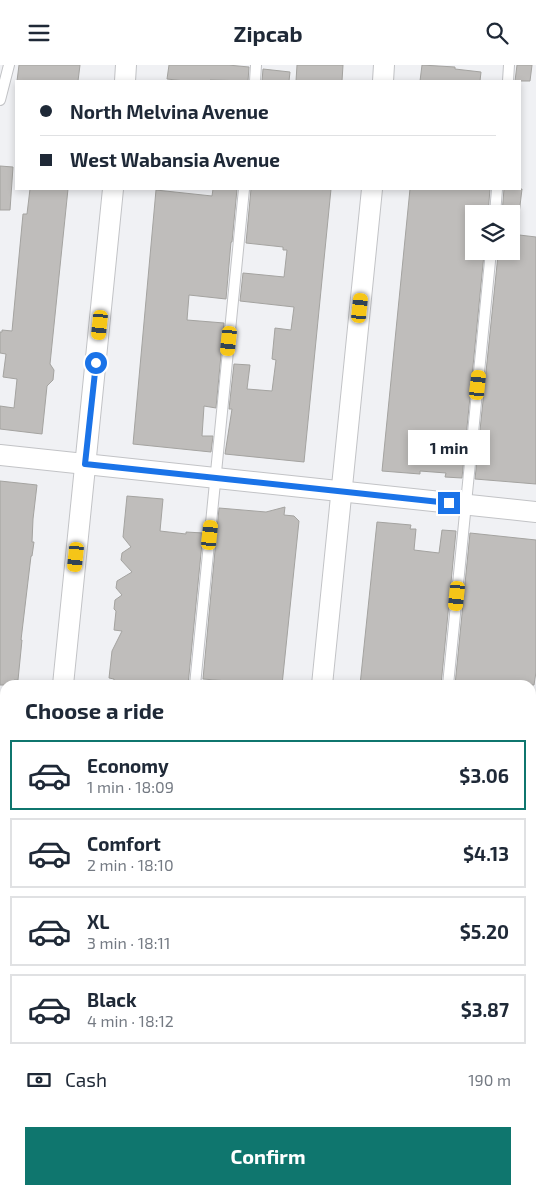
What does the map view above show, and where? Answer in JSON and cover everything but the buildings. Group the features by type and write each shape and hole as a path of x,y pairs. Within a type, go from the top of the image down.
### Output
{"street":[{"path":"125,80 126,65"},
{"path":"383,80 384,65"},
{"path":"63,680 114,190"},
{"path":"322,680 372,190"},
{"path":"0,455 536,512"}],"lane":[{"path":"0,100 10,65"},
{"path":"255,80 256,65"},
{"path":"508,80 509,65"},
{"path":"196,680 244,190"},
{"path":"496,205 497,190"},
{"path":"448,680 490,260"}],"route":[{"path":"96,363 85,464 449,503"}]}
